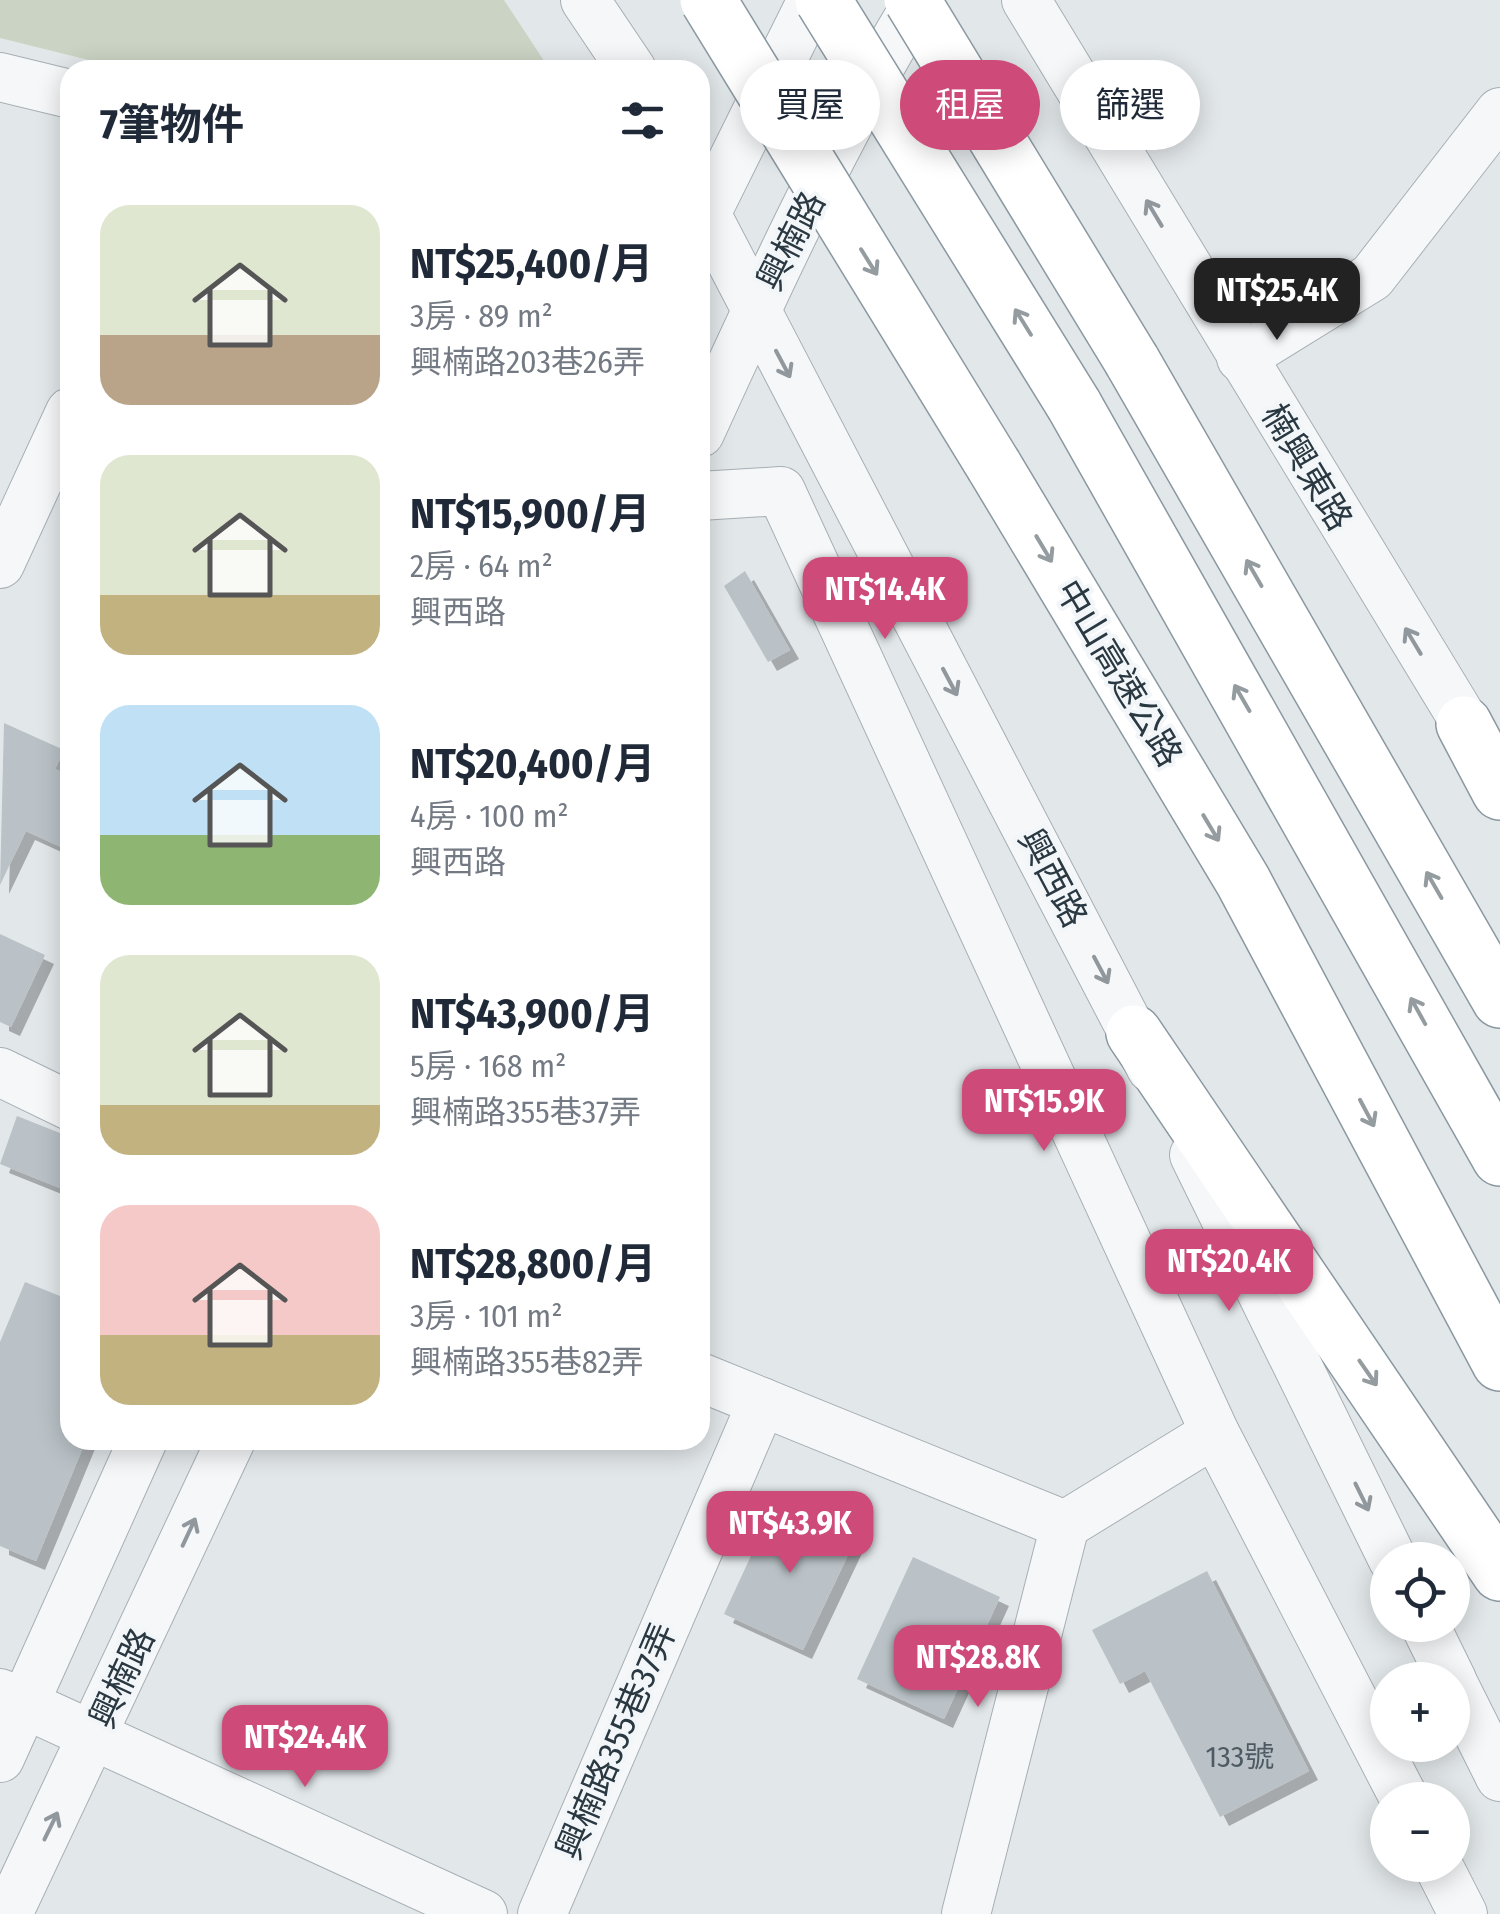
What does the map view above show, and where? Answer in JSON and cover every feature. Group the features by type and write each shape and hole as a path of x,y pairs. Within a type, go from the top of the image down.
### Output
{"highway":[{"name":"中山高速公路","path":"708,0 1243,880 1500,1363"},
{"path":"824,0 1074,405 1500,1158"},
{"path":"915,0 1132,361 1500,1000"},
{"path":"1464,724 1500,792"},
{"path":"1134,1033 1500,1573"}],"street":[{"path":"585,0 625,60"},
{"path":"710,198 812,0"},
{"name":"興楠路","path":"710,412 755,311 915,0"},
{"name":"楠興東路","path":"1026,0 1500,778"},
{"path":"0,77 60,92"},
{"path":"1241,358 1372,276 1500,112"},
{"name":"興西路","path":"710,231 1134,1033 1384,1542"},
{"path":"0,564 60,434"},
{"path":"710,495 781,491 1216,1433 1395,1782"},
{"path":"0,1072 60,1101"},
{"path":"710,1382 1064,1525"},
{"name":"興楠路355巷37弄","path":"542,1914 762,1402"},
{"path":"966,1914 1064,1525 1216,1433"},
{"path":"0,1758 12,1697 138,1450"},
{"name":"興楠路","path":"8,1914 226,1450"},
{"path":"12,1697 484,1914"},
{"path":"1470,1716 1500,1777"},
{"path":"1447,1882 1463,1914"}],"green space":[{"path":"0,0 504,0 543,60 89,60 0,38"}],"building":[{"path":"745,571 790,650 768,662 724,586"},
{"path":"4,723 60,748 55,769 60,771 60,846 26,831 0,885"},
{"path":"0,934 45,955 11,1027 0,1022"},
{"path":"17,1116 60,1133 60,1188 0,1164"},
{"path":"25,1282 60,1296 60,1450 82,1450 36,1561 0,1546 0,1342"},
{"path":"776,1502 856,1538 803,1650 724,1614"},
{"path":"913,1557 1000,1597 944,1719 857,1679"},
{"path":"1207,1571 1309,1771 1220,1817 1145,1671 1120,1684 1092,1630"}]}
